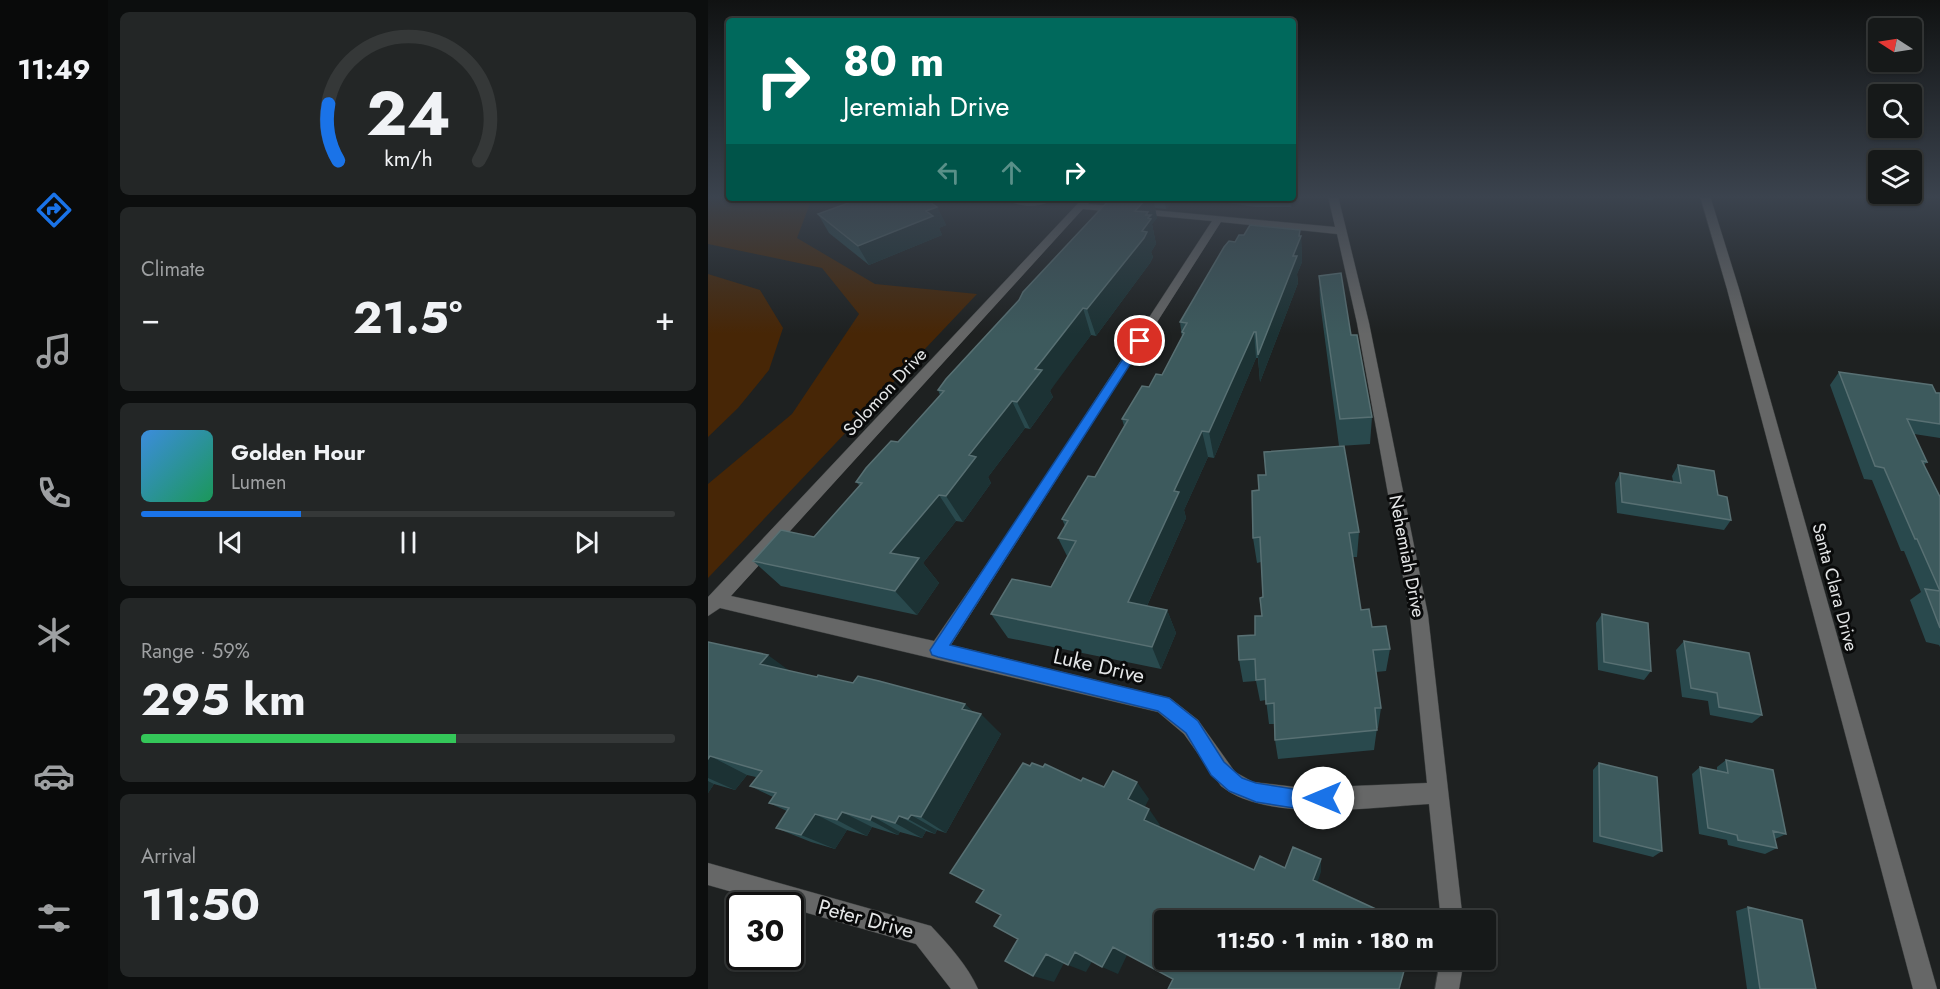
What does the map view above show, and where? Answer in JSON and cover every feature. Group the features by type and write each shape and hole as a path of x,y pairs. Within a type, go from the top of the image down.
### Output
{"street":[{"name":"Solomon Drive","path":"713,605 1048,242"},
{"path":"938,650 1203,242"},
{"name":"Nehemiah Drive","path":"1345,242 1363,323 1419,615 1451,910"},
{"name":"Santa Clara Drive","path":"1718,242 1924,989"},
{"name":"Luke Drive","path":"713,605 938,650 1163,704 1192,727 1218,768 1236,785 1256,793 1300,799 1439,793"},
{"name":"Peter Drive","path":"708,874 923,934 966,989"},
{"path":"1447,989 1450,970"}],"shaded area":[{"path":"708,242 804,242 875,284 977,294 708,578 708,484 792,414 859,314 822,268 708,244"},
{"path":"708,274 760,290 783,328 769,370 738,408 708,437"}],"building":[{"path":"853,242 868,242 858,246"},
{"path":"1070,242 1141,242 1087,309 1083,308 1035,369 1042,370 1017,402 1012,401 969,455 976,457 946,496 939,495 890,553 919,558 895,591 753,561 781,530 814,537 862,483 856,482 866,468 891,441 898,442 944,391 938,390 1019,300 1023,292"},
{"path":"1228,242 1299,242 1293,256 1297,256 1258,355 1256,332 1254,332 1209,432 1202,431 1174,491 1179,492 1128,602 1167,610 1152,647 991,614 1012,579 1051,587 1076,541 1058,538 1068,521 1062,519 1088,476 1095,477 1128,420 1122,419 1142,386 1149,387 1156,374 1162,375 1184,333 1182,332 1187,323 1180,322"},
{"path":"1341,273 1351,335 1357,335 1372,417 1340,419 1319,276"},
{"path":"1839,372 1932,385 1936,393 1940,393 1940,424 1907,419 1927,462 1922,461 1940,497 1940,591 1884,468 1875,466"},
{"path":"1344,446 1359,532 1349,533 1361,610 1369,609 1372,627 1386,626 1390,649 1373,650 1381,708 1375,708 1377,730 1275,740 1274,703 1266,704 1265,679 1256,680 1255,659 1239,660 1238,636 1255,635 1255,616 1262,616 1260,537 1253,538 1252,491 1259,490 1258,475 1266,475 1264,452"},
{"path":"1678,465 1714,471 1718,495 1727,497 1731,520 1622,502 1620,473 1681,483"},
{"path":"1925,589 1940,591 1940,628"},
{"path":"1602,614 1648,623 1651,671 1604,662"},
{"path":"1684,641 1749,653 1762,715 1719,707 1717,693 1691,688"},
{"path":"708,642 768,655 760,664 853,683 858,676 965,704 962,709 981,714 921,817 911,815 908,819 899,816 895,823 872,816 870,820 842,812 837,820 815,814 801,835 776,828 789,808 769,803 776,793 750,786 762,771 710,756 708,759"},
{"path":"1726,760 1773,770 1786,834 1773,831 1777,848 1738,840 1737,835 1708,828 1700,767 1728,773"},
{"path":"1023,763 1043,767 1045,764 1081,781 1083,778 1104,787 1113,771 1137,782 1128,799 1149,809 1144,820 1254,870 1260,856 1285,868 1293,847 1321,859 1313,880 1378,910 1154,910 1154,969 1113,947 1102,967 1075,952 1068,965 1046,954 1033,976 1005,961 1018,939 994,926 1001,915 976,902 984,890 950,873"},
{"path":"1599,763 1657,777 1662,851 1600,836"},
{"path":"1748,907 1802,920 1816,989 1760,989"},
{"path":"1156,970 1404,970 1399,989 1168,989 1173,979"}],"route":[{"path":"1140,341 938,650 1163,704 1192,727 1218,768 1236,785 1256,793 1300,799 1323,798"}]}
